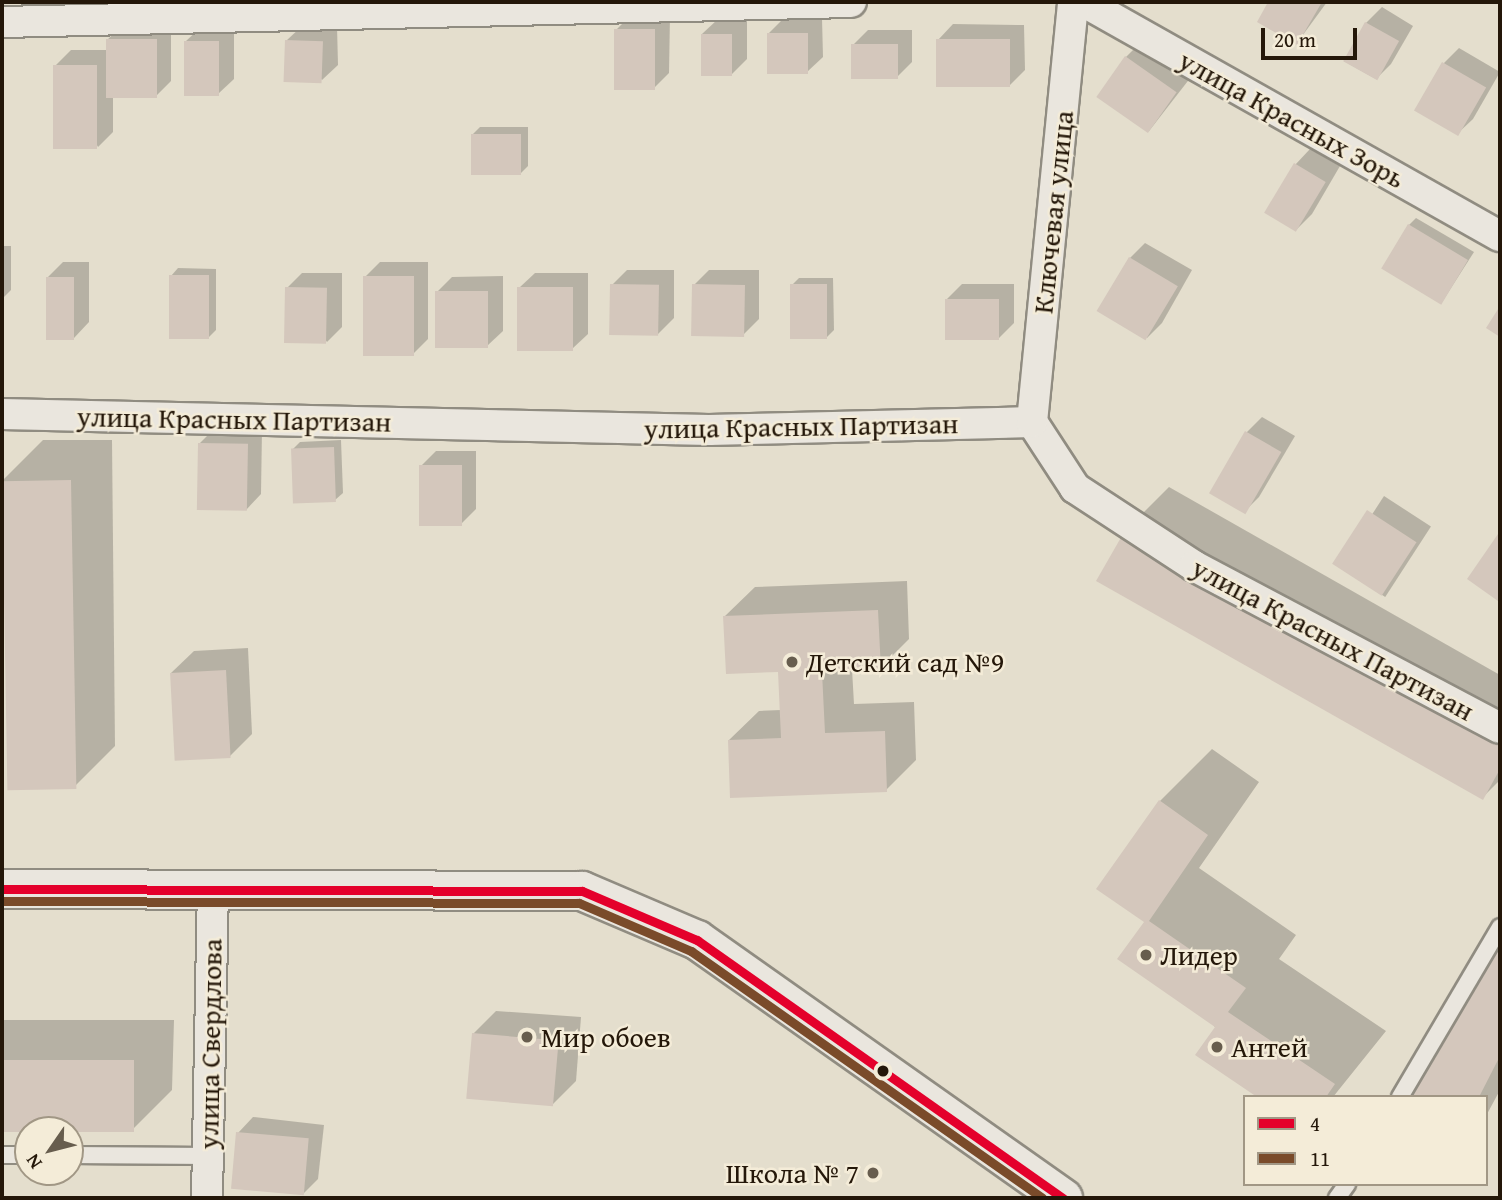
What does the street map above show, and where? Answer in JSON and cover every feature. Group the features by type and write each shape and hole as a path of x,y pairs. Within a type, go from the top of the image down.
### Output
{"main road":[{"path":"2,889 582,891 697,940 1063,1198"}],"street":[{"path":"2,22 851,2"},
{"name":"Ключевая улица","path":"1032,422 1073,2"},
{"name":"улица Красных Зорь","path":"1084,2 1500,236"},
{"name":"улица Красных Партизан","path":"2,414 709,430 1032,422 1075,488 1183,559 1500,728"},
{"name":"улица Свердлова","path":"207,1198 213,890"}],"lane":[{"path":"1401,1095 1500,927"},
{"path":"84,1155 209,1156"}],"building":[{"path":"1268,2 1322,2 1297,45 1257,22"},
{"path":"1365,22 1399,41 1377,80 1343,61"},
{"path":"614,29 655,29 655,90 614,90"},
{"path":"767,33 808,33 808,74 767,74"},
{"path":"701,34 732,34 732,76 701,76"},
{"path":"106,39 157,39 157,98 106,98"},
{"path":"936,39 1010,39 1010,87 936,87"},
{"path":"285,40 323,41 322,83 284,82"},
{"path":"184,41 219,41 219,96 184,96"},
{"path":"851,44 898,44 898,79 851,79"},
{"path":"1125,56 1177,92 1148,133 1096,97"},
{"path":"1442,62 1486,88 1458,136 1414,110"},
{"path":"53,65 97,65 97,149 53,149"},
{"path":"471,134 521,134 521,175 471,175"},
{"path":"1294,163 1326,182 1296,232 1264,213"},
{"path":"1408,224 1468,260 1441,305 1381,269"},
{"path":"1129,257 1178,286 1145,340 1097,311"},
{"path":"169,275 209,275 209,339 169,339"},
{"path":"363,276 414,276 414,356 363,356"},
{"path":"46,277 74,277 74,340 46,340"},
{"path":"610,284 659,285 658,336 609,335"},
{"path":"692,284 745,285 744,337 691,336"},
{"path":"790,284 827,284 827,339 790,339"},
{"path":"285,287 327,288 326,344 284,343"},
{"path":"517,287 573,287 573,351 517,351"},
{"path":"435,291 488,291 488,348 435,348"},
{"path":"945,299 999,299 999,340 945,340"},
{"path":"1500,306 1500,337 1486,328"},
{"path":"1245,431 1281,452 1245,514 1209,493"},
{"path":"198,443 248,444 247,511 197,510"},
{"path":"334,447 336,502 293,503 291,449"},
{"path":"419,465 462,465 462,526 419,526"},
{"path":"71,480 76,789 7,790 2,481"},
{"path":"1367,510 1416,542 1382,596 1332,564"},
{"path":"1127,527 1500,738 1500,769 1483,800 1096,581"},
{"path":"1498,534 1500,598 1498,601 1467,579"},
{"path":"878,610 881,670 822,672 825,733 885,731 887,792 730,798 728,740 781,738 778,672 726,674 723,616"},
{"path":"226,670 231,758 175,761 170,673"},
{"path":"1159,800 1208,835 1149,921 1246,988 1228,1012 1335,1084 1327,1095 1254,1095 1195,1055 1215,1027 1117,959 1144,922 1096,889"},
{"path":"1500,912 1500,1056 1480,1095 1403,1095"},
{"path":"472,1033 559,1041 553,1106 466,1099"},
{"path":"2,1060 134,1060 134,1132 84,1132 84,1116 14,1116 14,1132 2,1132"},
{"path":"236,1132 309,1138 304,1195 231,1189"}],"transit line":[{"name":"4","path":"2,889 582,891 697,940 1063,1198"},
{"name":"11","path":"2,901 579,903 691,951 1042,1198"}],"place":[{"name":"Детский сад №9","path":"792,662"},
{"name":"Лидер","path":"1146,955"},
{"name":"Мир обоев","path":"527,1037"},
{"name":"Антей","path":"1217,1047"},
{"name":"Школа № 7","path":"873,1173"}]}
